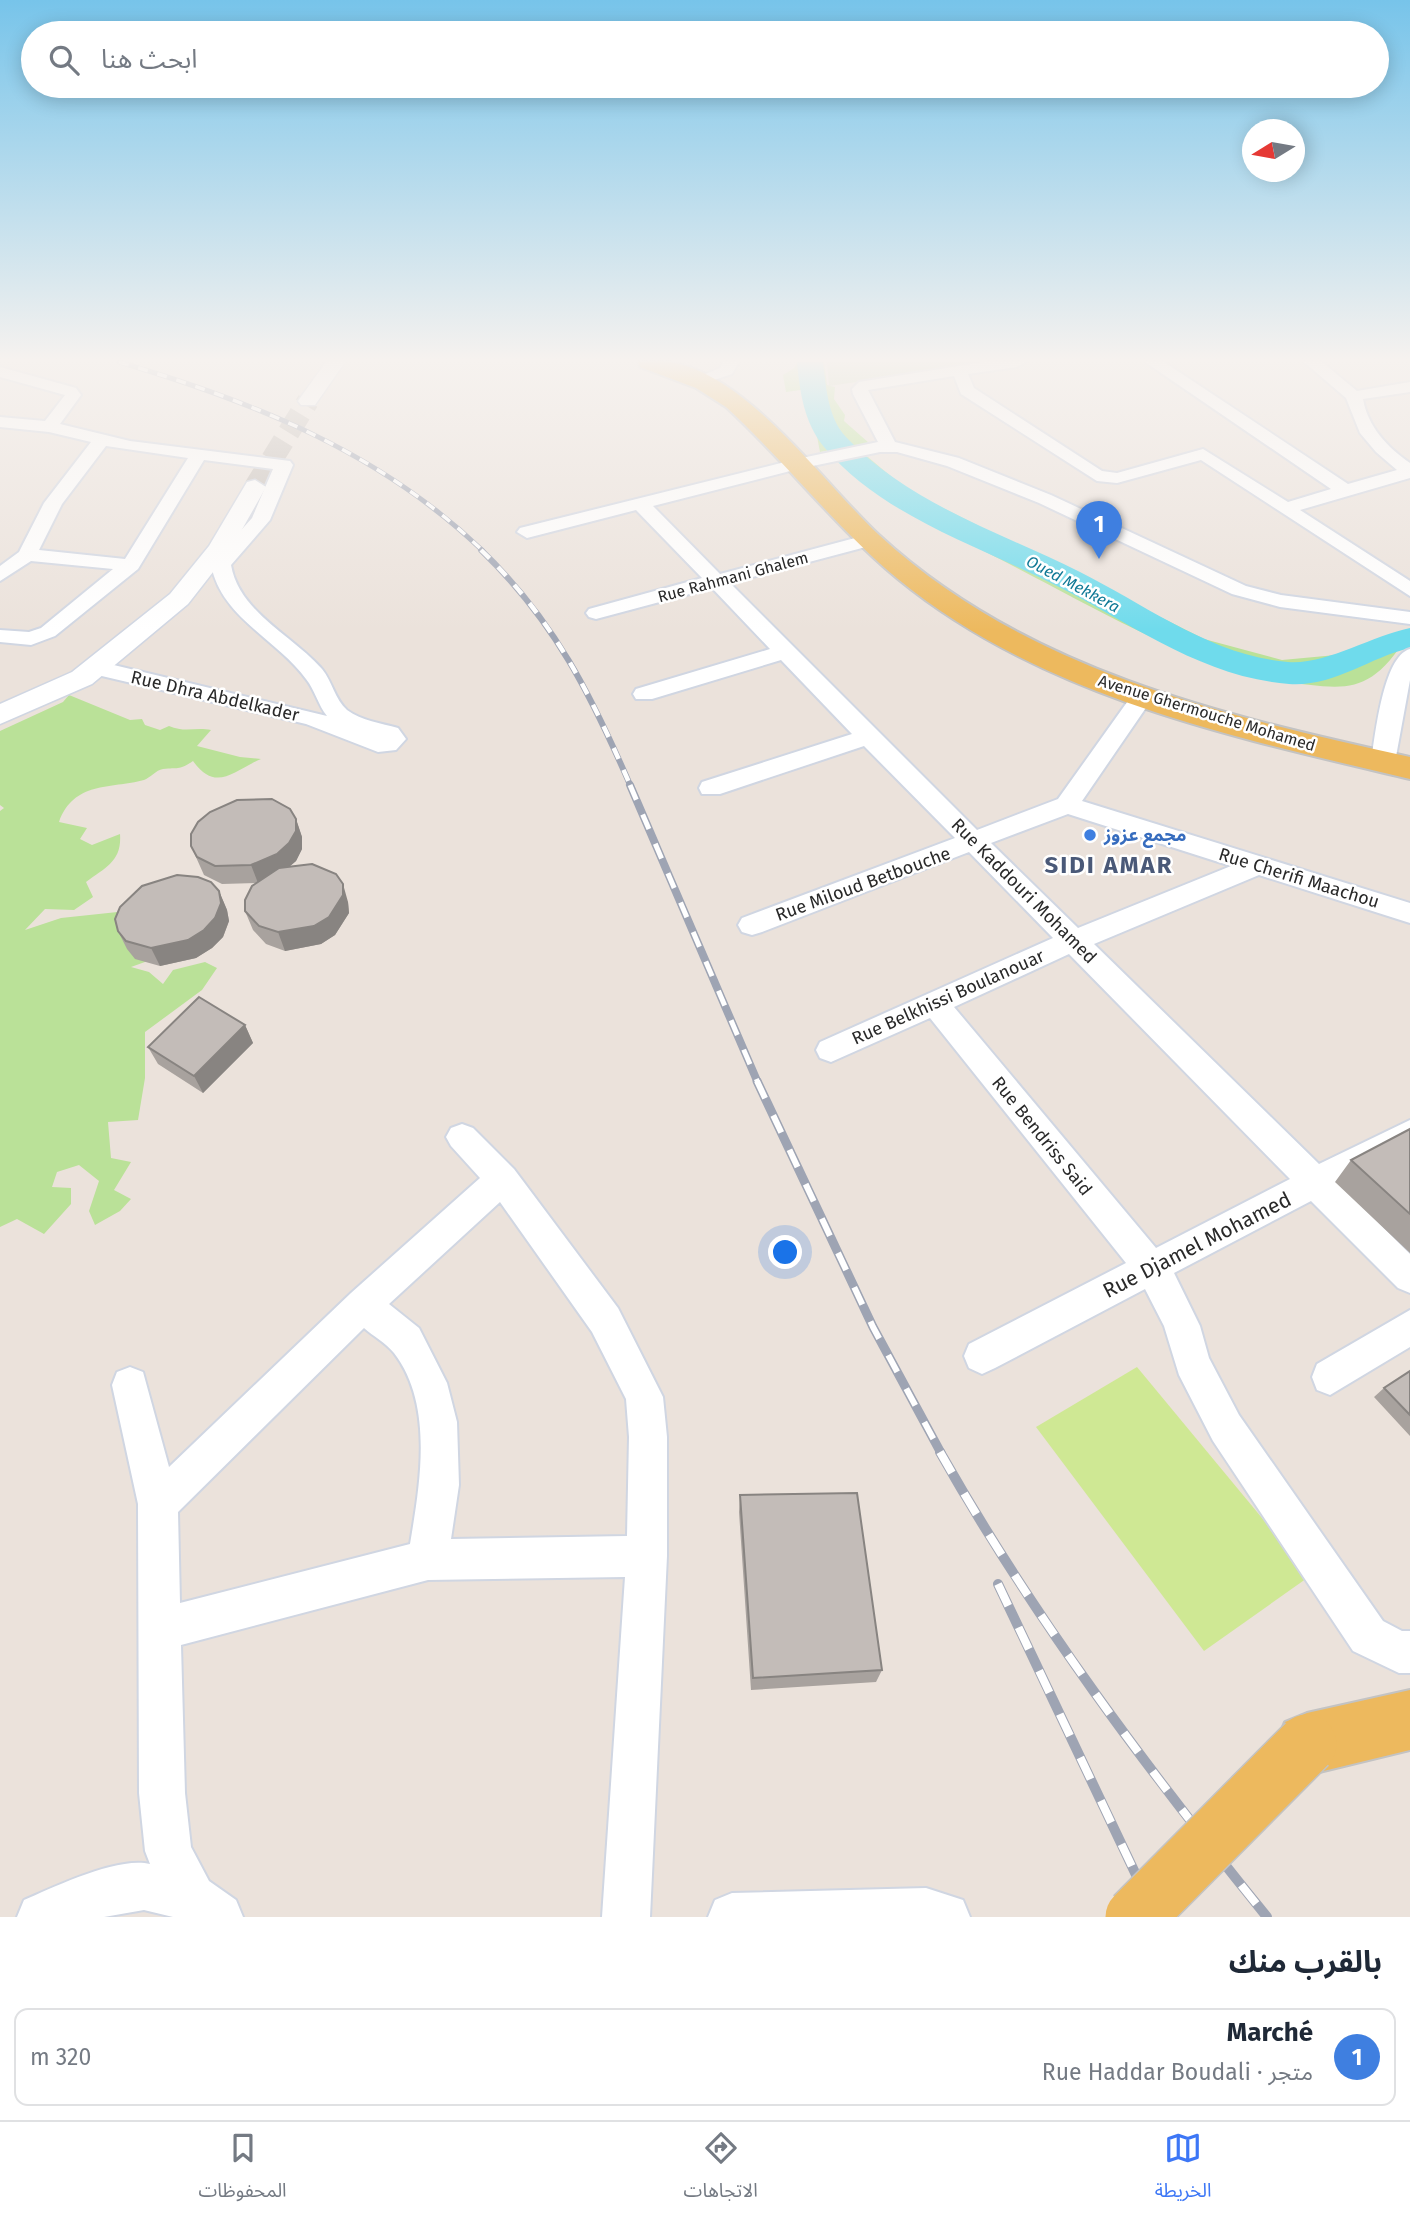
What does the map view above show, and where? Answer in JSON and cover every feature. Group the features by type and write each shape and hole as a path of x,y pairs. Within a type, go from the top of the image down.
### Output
{"main road":[{"name":"Avenue Ghermouche Mohamed","path":"795,451 808,462 870,540 933,593 1006,639 1086,676 1143,696 1270,735 1397,765"},
{"path":"1135,1917 1307,1744 1401,1726"}],"street":[{"path":"0,575 27,555 54,503 93,451"},
{"path":"0,636 31,639 48,632 131,565 198,456 169,451"},
{"path":"527,532 808,462 861,451"},
{"path":"906,451 953,461 1022,489 1240,590 1293,604 1410,618"},
{"path":"1059,451 1097,476 1116,478 1203,454 1410,590"},
{"path":"1287,451 1347,492"},
{"path":"1386,451 1410,472"},
{"name":"Rue Dhra Abdelkader","path":"97,668 329,718 316,676 242,605 223,580 221,564 261,520 285,465 198,456"},
{"path":"1286,508 1410,472"},
{"path":"0,715 50,695 97,668 179,599 202,575 255,487"},
{"name":"Rue Kaddouri Mohamed","path":"640,503 1410,1277"},
{"name":"Rue Rahmani Ghalem","path":"596,613 870,540"},
{"path":"27,555 131,565"},
{"path":"644,694 787,651"},
{"path":"1397,765 1395,689 1409,656"},
{"path":"1067,805 1143,696"},
{"path":"711,788 869,736"},
{"name":"Rue Miloud Betbouche","path":"752,925 1067,805"},
{"name":"Rue Cherifi Maachou","path":"1067,805 1410,913"},
{"name":"Rue Belkhissi Boulanouar","path":"831,1050 1073,941 1258,865"},
{"name":"Rue Bendriss Said","path":"934,1003 1151,1268 1167,1292 1182,1326 1192,1363 1226,1428 1368,1636 1399,1652 1410,1652"},
{"name":"Rue Djamel Mohamed","path":"982,1356 1316,1185 1410,1133"},
{"path":"462,1137 502,1179 605,1320 644,1397 648,1437 647,1556 626,1917"},
{"path":"158,1504 363,1305 502,1179"},
{"path":"363,1305 406,1340 432,1396 438,1422 439,1485 428,1560"},
{"path":"1330,1377 1410,1327"},
{"path":"130,1385 158,1504 162,1793 168,1851 205,1907"},
{"path":"160,1629 428,1560 647,1556"},
{"path":"41,1917 107,1892 144,1886 205,1907"},
{"path":"732,1917 926,1912 946,1917"}],"green space":[{"path":"868,457 907,490 1204,639 1282,660 1336,655 1408,635 1380,671 1352,685 1337,687 1276,681 1268,673 1262,678 1229,668 1136,630 904,508 842,463 850,463 855,467 856,459","holes":["938,519 972,530 1038,568 1077,580 1105,594 1117,610 1152,621 1156,633 1185,637 1200,648 1157,636 1148,624 1114,611 1100,594 1032,569 973,534"]},
{"path":"69,695 130,720 142,719 145,725 160,730 169,726 211,730 197,746 240,757 261,759 217,778 201,771 193,761 181,767 160,770 144,780 94,789 74,799 59,822 87,828 80,839 92,845 120,834 118,851 106,867 86,882 93,897 74,910 45,909 25,930 61,918 127,911 156,958 131,967 149,972 163,984 173,970 205,962 217,968 202,990 145,1032 145,1078 138,1120 108,1122 111,1158 131,1162 114,1190 131,1199 120,1211 95,1225 89,1211 99,1181 79,1165 57,1172 52,1187 71,1188 71,1204 44,1234 17,1219 0,1227 0,811 4,808 0,805 0,731 63,702"},
{"path":"1137,1367 1310,1576 1204,1651 1036,1427"}],"building":[{"path":"272,799 290,809 296,819 296,831 289,843 277,854 251,865 215,866 197,857 191,846 191,834 198,822 210,812 237,800"},
{"path":"312,864 336,874 343,884 343,895 329,917 314,926 278,932 259,926 245,911 245,900 252,886 279,868"},
{"path":"177,875 198,877 211,882 219,891 221,903 215,918 204,930 188,940 151,948 126,941 118,931 115,919 120,907 142,886"},
{"path":"199,997 245,1025 194,1076 148,1047"},
{"path":"1410,1129 1410,1214 1351,1160"},
{"path":"1410,1371 1410,1415 1384,1388"},
{"path":"857,1493 882,1670 753,1678 740,1495"}],"waterway":[{"name":"Oued Mekkera","path":"844,451 884,485 944,520 1067,578 1174,637 1229,661 1258,669 1306,673 1410,638"}],"tunnel":[{"path":"255,487 277,451"}],"railway":[{"path":"346,451 402,485 483,551"},
{"path":"481,550 530,604 569,661 601,721 631,787"},
{"path":"630,785 758,1083"},
{"path":"757,1081 873,1327 941,1453"},
{"path":"940,1452 976,1514 1053,1633 1178,1805 1267,1917"},
{"path":"998,1584 1156,1917"}],"place":[{"name":"Marché","path":"1099,559"},
{"name":"مجمع عزوز","path":"1090,835"}],"district":[{"name":"SIDI AMAR","path":"1109,865"}]}
